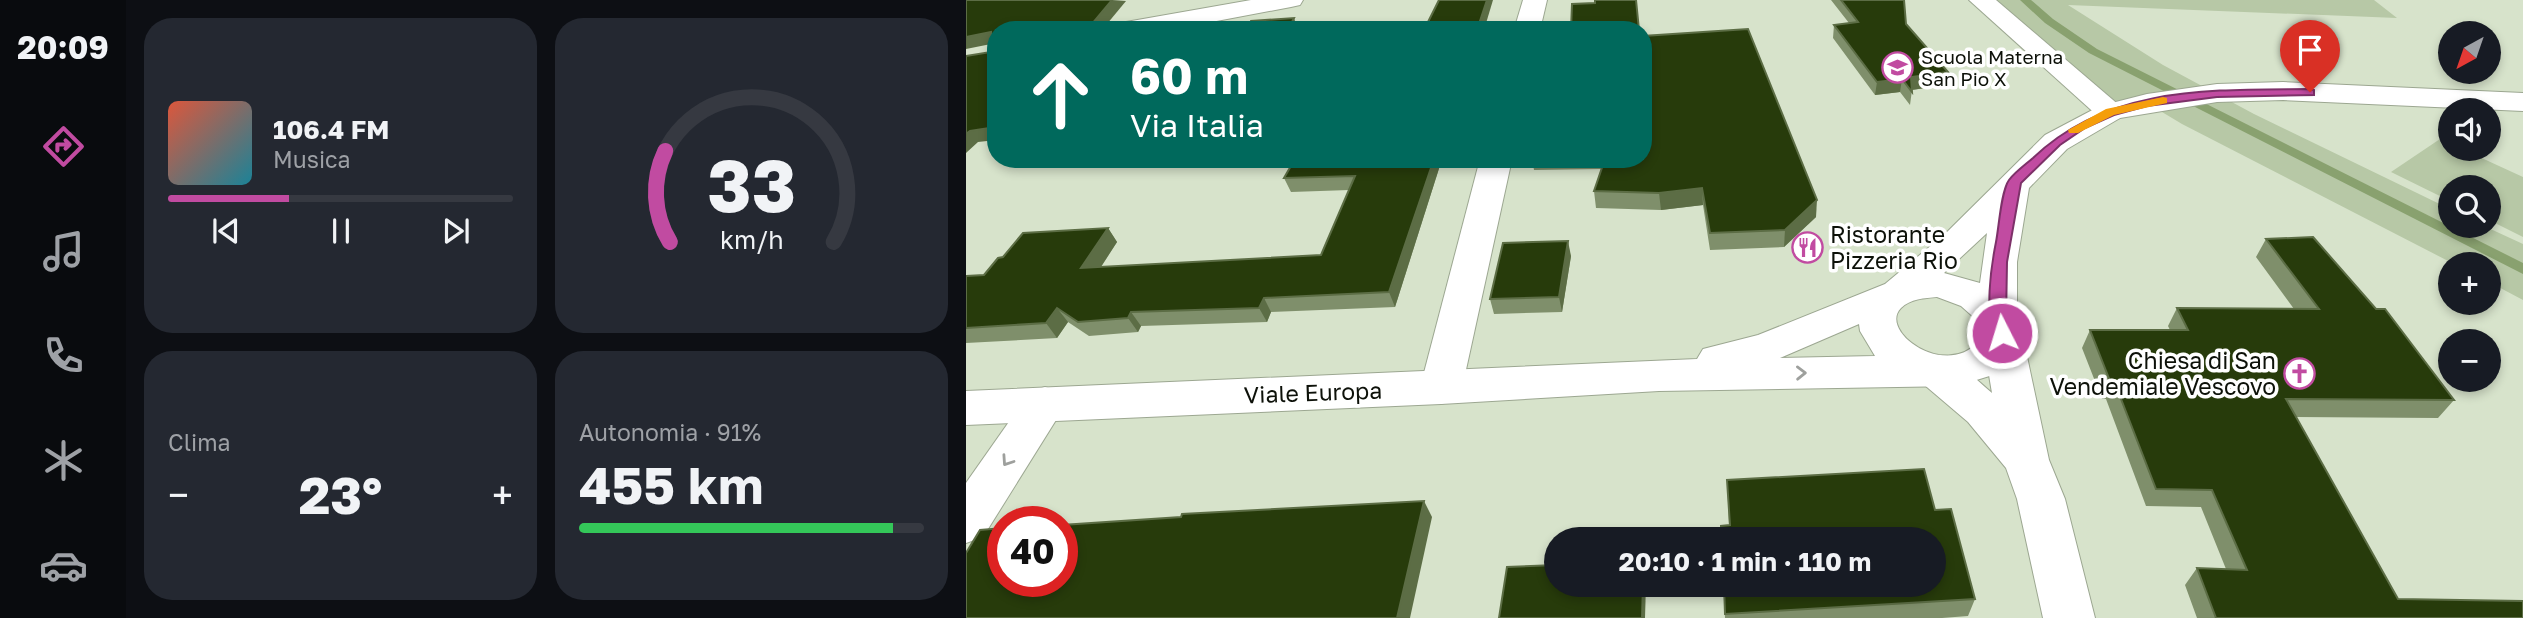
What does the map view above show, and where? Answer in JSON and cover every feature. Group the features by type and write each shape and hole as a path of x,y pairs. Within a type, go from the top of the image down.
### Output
{"street":[{"path":"1176,21 1292,0"},
{"path":"1529,21 1535,0"},
{"path":"1981,0 2110,112"},
{"name":"Viale Europa","path":"1659,375 1767,347 1893,293 1958,242 2056,142 2110,112 2147,103 2217,93 2283,91 2523,102"},
{"path":"1441,388 1494,168"},
{"path":"2014,182 1999,262 2000,326 1999,347 1990,358 1975,367 1957,371 1914,365 1895,354 1883,340 1877,325 1878,310 1893,293 1917,285 1956,288 1981,301 2000,326 2026,460 2041,499 2068,618"},
{"path":"1936,370 1983,410 2026,460"},
{"name":"Viale Europa","path":"966,408 1441,388 1659,375 1936,370"},
{"path":"966,522 1045,404"}],"green space":[{"path":"1981,0 2374,0 2397,18 2068,5 2163,65 2254,114 2438,203 2438,238 2501,238 2501,234 2523,244 2523,300 2501,288 2501,252 2438,252 2438,256 2182,124 2147,103 2110,112"},
{"path":"2438,140 2438,161 2488,161 2523,177 2523,237 2501,226 2501,175 2438,175 2438,195 2391,172"}],"building":[{"path":"966,0 1112,0 1094,21 987,21 987,33 966,37"},
{"path":"1439,0 1487,0 1480,21 1428,21"},
{"path":"1595,0 1636,0 1638,21 1571,21 1572,4 1595,3"},
{"path":"1841,0 1904,0 1906,24 1948,72 1911,77 1912,92 1902,79 1877,82 1834,25 1858,22"},
{"path":"1294,18 1292,21 1251,21"},
{"path":"1748,29 1817,200 1785,230 1710,233 1702,188 1659,193 1594,191 1602,168 1652,168 1652,35"},
{"path":"987,53 987,128 966,134 966,56"},
{"path":"1290,168 1431,168 1389,292 1264,298 1259,308 1131,312 1128,318 1078,322 1057,308 1046,323 966,328 966,276 984,275 1023,233 1108,228 1081,268 1321,255 1355,176 1284,178"},
{"path":"2313,237 2376,309 2385,309 2438,379 2438,392 2448,392 2454,400 2286,399 2398,599 2523,601 2523,618 2216,618 2197,568 2247,570 2212,490 2156,489 2114,381 2110,381 2090,330 2188,330 2177,308 2319,309 2266,239"},
{"path":"1568,241 1559,297 1490,299 1503,243"},
{"path":"1924,469 1935,510 1951,509 1975,599 1725,614 1724,597 1946,597 1946,527 1721,527 1730,525 1727,480"},
{"path":"1424,501 1397,618 966,618 966,553 980,530 987,529 987,597 1078,597 1078,524 1181,517 1182,514"},
{"path":"1544,565 1544,597 1643,597 1642,618 1499,618 1507,567"}],"waterway":[{"path":"2025,0 2049,21 2093,51 2523,269"}],"slow traffic":[{"path":"2074,130 2110,112 2163,100"}],"place":[{"name":"Scuola Materna San Pio X","path":"1898,68"},
{"name":"Ristorante Pizzeria Rio","path":"1807,248"},
{"name":"Chiesa di San Vendemiale Vescovo","path":"2299,374"}],"route":[{"path":"2002,333 1998,320 1999,262 2014,182 2056,142 2110,112 2147,103 2217,93 2310,92"}]}
